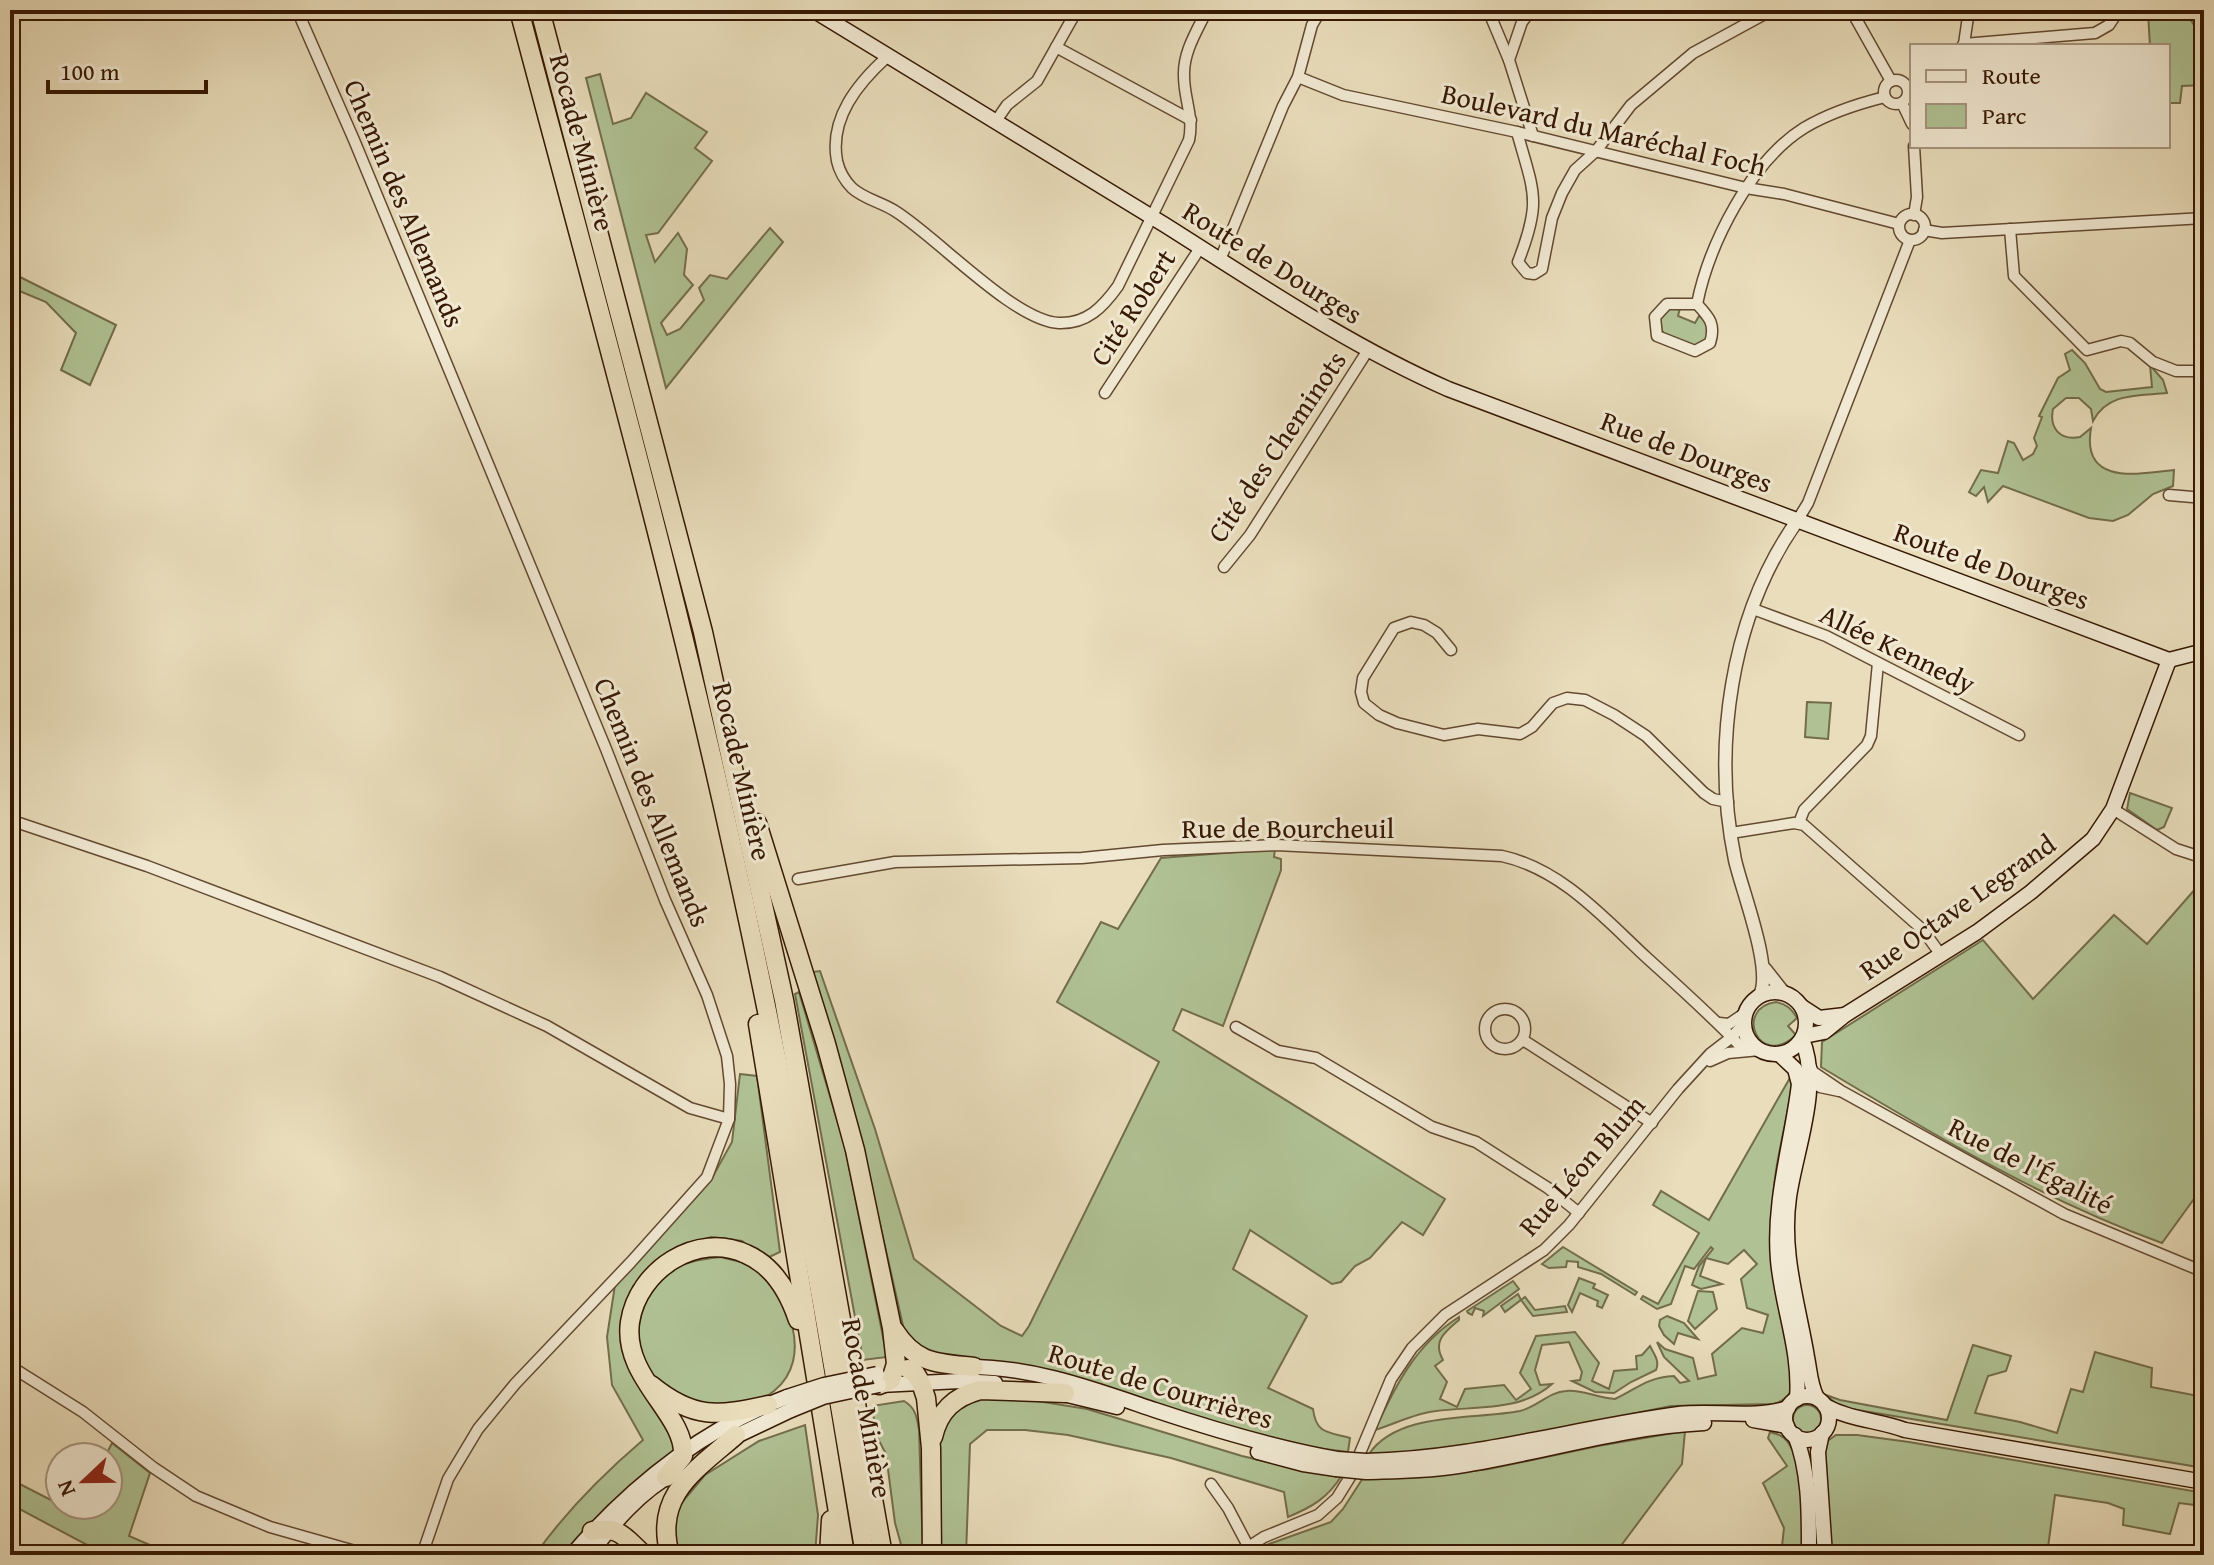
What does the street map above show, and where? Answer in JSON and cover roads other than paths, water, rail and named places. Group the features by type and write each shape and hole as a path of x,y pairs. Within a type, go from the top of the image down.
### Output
{"highway":[{"name":"Rocade Minière","path":"519,10 681,625 734,851 808,1223 865,1555"},
{"name":"Rocade Minière","path":"540,10 703,632 784,1000 883,1555"},
{"path":"703,632 769,867 826,1044 855,1150 892,1328 890,1375 915,1373 926,1398 931,1448 932,1555"},
{"path":"734,851 732,876 845,1555"},
{"path":"666,1477 680,1464 684,1451 676,1428 644,1379 633,1352 630,1324 633,1310 654,1273 670,1261 699,1249 730,1248 761,1262 776,1276 795,1310 812,1360"},
{"path":"892,1328 908,1350 919,1358 974,1367"},
{"path":"644,1379 676,1402 711,1415 768,1405"},
{"path":"931,1448 936,1423 949,1404 967,1393 980,1390 1065,1393"},
{"path":"670,1555 666,1525 678,1488 687,1476 736,1435"},
{"path":"829,1555 833,1486"},
{"path":"601,1529 618,1531 644,1555"}],"main road":[{"name":"Route de Dourges","path":"813,10 1368,350 1448,389 1560,431"},
{"name":"Rue de Dourges","path":"1560,431 1797,521"},
{"name":"Route de Dourges","path":"1797,521 2169,660"},
{"path":"2169,660 2204,651"},
{"name":"Rue Octave Legrand","path":"1803,1038 1824,1032 1845,1015 1941,955 2021,900 2072,860 2093,839 2113,809 2169,660"},
{"path":"1803,1038 1788,1052 1752,1051 1745,1018 1750,1004 1760,995 1784,993 1802,1007 1807,1021 1803,1038 1809,1063 1799,1089 1777,1226 1784,1304 1797,1360 1791,1431 1801,1454 1806,1485 1809,1555"},
{"name":"Rue Octave Legrand","path":"1802,1007 1819,1018 1845,1015"},
{"path":"1779,1054 1803,1078 1805,1115 1789,1196 1787,1250 1810,1378 1829,1416 1818,1452 1825,1555"},
{"name":"Route de Courrières","path":"572,1555 666,1477 789,1403 824,1385 890,1375 974,1367 1022,1371 1068,1381 1260,1444 1337,1464"},
{"name":"Route de Courrières","path":"890,1375 921,1383 982,1381 1065,1393 1281,1459 1417,1471 1686,1424 1750,1420 1791,1431"},
{"path":"1792,1403 1807,1396 1848,1417 1905,1430 2204,1482"},
{"name":"Route de Courrières","path":"589,1555 601,1529 638,1486 684,1451 768,1405 789,1403"},
{"name":"Route de Courrières","path":"1366,1466 1467,1453 1684,1414 1770,1412 1792,1403"},
{"path":"1791,1431 1809,1439 1825,1430 1905,1430"}],"street":[{"name":"Chemin des Allemands","path":"297,10 354,140 606,749 665,900 707,995 727,1056 730,1084 729,1119 707,1177 515,1384 478,1429 448,1479 422,1555"},
{"path":"996,121 1007,105 1037,81 1077,10"},
{"path":"888,56 853,92 844,111 836,144 837,162 842,175 851,187 907,220 1026,314 1059,323 1077,321 1104,305 1118,286 1189,140 1191,120 1183,76 1191,42 1207,10"},
{"path":"1220,260 1283,106 1298,77 1312,25 1321,10"},
{"path":"1488,10 1509,60 1533,136"},
{"path":"1509,60 1522,22 1531,10"},
{"path":"1517,132 1534,191 1535,212 1518,262 1527,273 1534,274 1542,269 1552,218 1575,170 1596,151 1631,105 1693,53 1772,10"},
{"path":"1851,10 1891,81"},
{"path":"1963,44 1969,10"},
{"path":"1974,44 2095,33 2109,25 2119,10"},
{"path":"1056,47 1191,120"},
{"name":"Boulevard du Maréchal Foch","path":"1298,77 1343,95 1517,132 1899,224"},
{"path":"1891,81 1909,83 1908,94 1902,103 1890,103 1885,97 1886,86 1891,81"},
{"path":"1697,304 1703,276 1734,206 1758,170 1803,129 1855,105 1885,97"},
{"path":"1902,103 1910,120"},
{"path":"1914,148 1917,197 1914,215"},
{"path":"1914,215 1921,219 1924,230 1921,237 1910,240 1902,236 1899,224 1906,216 1914,215"},
{"path":"1924,230 1942,233 2204,218"},
{"path":"2010,229 2014,276 2087,350 2121,341 2130,343 2153,362 2176,371 2204,371"},
{"path":"1760,995 1765,982 1764,967 1740,880 1728,802 1731,696 1739,654 1762,583 1807,506 1910,240"},
{"name":"Cité Robert","path":"1105,393 1200,248"},
{"path":"1667,304 1697,304 1712,319 1714,332 1710,343 1695,351 1657,336 1655,317 1667,304"},
{"name":"Cité des Cheminots","path":"1224,567 1250,535 1368,350"},
{"path":"2169,495 2204,498"},
{"name":"Allée Kennedy","path":"1753,609 1826,636 2019,735"},
{"path":"1451,650 1437,633 1424,625 1411,622 1394,628 1363,678 1361,692 1364,703 1379,715 1397,723 1444,735 1478,729 1520,734 1532,727 1553,703 1567,698 1585,700 1646,736 1704,793 1713,799 1728,802"},
{"path":"1799,823 1804,810 1867,745 1871,736 1878,663"},
{"path":"2113,809 2176,849 2204,858"},
{"path":"10,820 147,866 440,977 547,1026 690,1108 729,1119"},
{"path":"1731,833 1799,823 1809,828 1923,930 1941,955"},
{"name":"Rue de Bourcheuil","path":"798,879 895,862 1082,858 1163,850 1276,845 1502,856 1524,861 1577,894 1732,1037 1752,1051"},
{"path":"1764,967 1784,993"},
{"path":"1502,1009 1516,1012 1526,1027 1523,1040 1513,1048 1496,1047 1486,1034 1488,1018 1502,1009"},
{"path":"1719,1023 1745,1018"},
{"name":"Rue Léon Blum","path":"1236,1555 1248,1546 1318,1515 1337,1498 1350,1477 1391,1379 1412,1348 1445,1315 1544,1250 1579,1213 1700,1064 1732,1037 1745,1018"},
{"path":"1236,1027 1278,1051 1316,1058 1432,1127 1476,1142 1548,1188 1579,1213"},
{"path":"1523,1040 1652,1123"},
{"path":"1700,1064 1728,1053 1752,1051"},
{"name":"Rue de l'Égalité","path":"1809,1063 1813,1072 1841,1091 2064,1214 2204,1272"},
{"name":"Rue de l'Égalité","path":"1803,1078 1829,1090 1841,1091"},
{"path":"1805,1115 1816,1096 1829,1090"},
{"path":"10,1366 83,1412 154,1468 196,1496 270,1527 367,1555"},
{"path":"1211,1484 1248,1546"}]}
